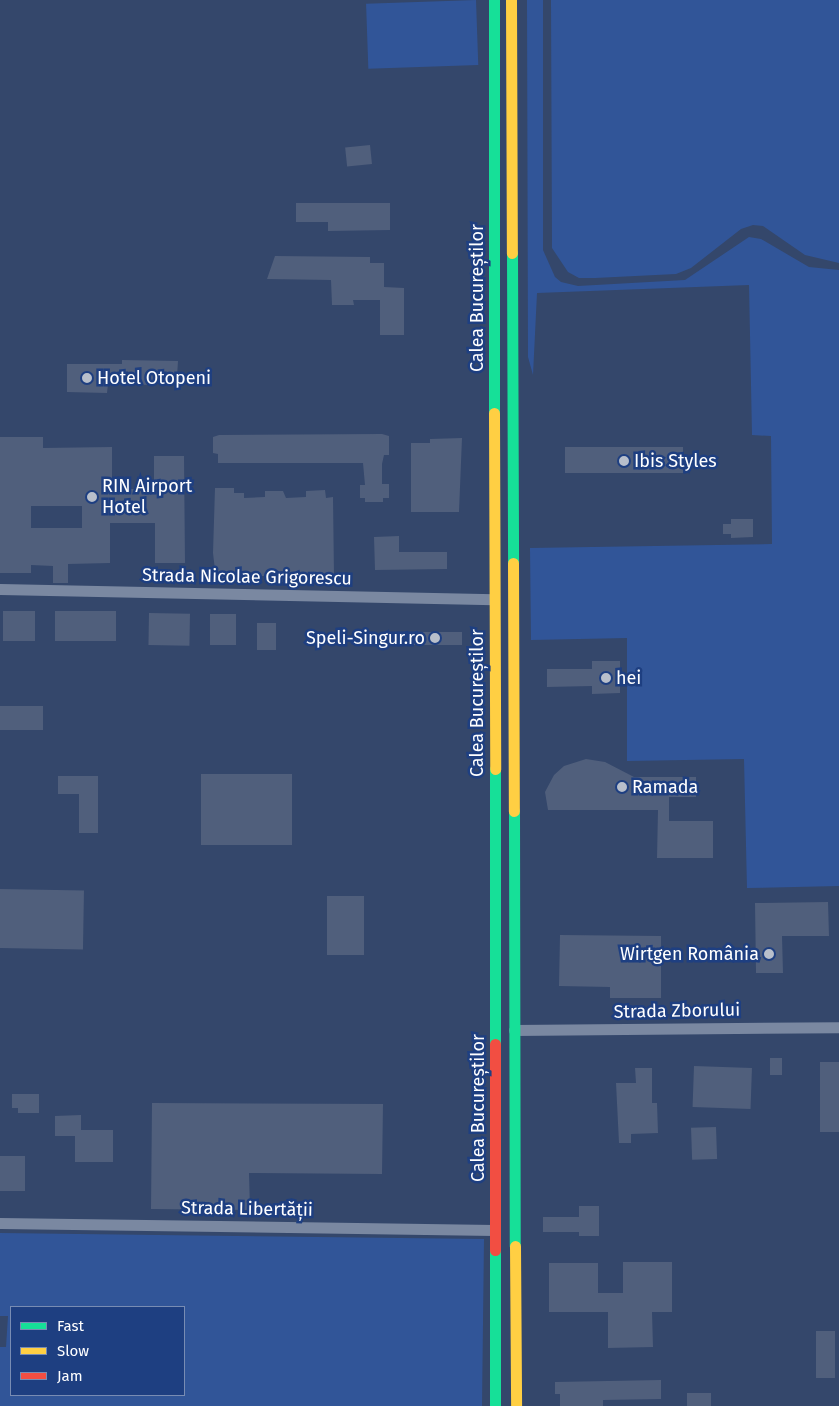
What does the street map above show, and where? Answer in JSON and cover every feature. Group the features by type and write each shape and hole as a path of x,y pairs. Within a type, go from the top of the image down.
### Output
{"highway":[{"name":"Calea Bucureștilor","path":"494,0 494,1406"},
{"name":"Calea Bucureștilor","path":"511,0 516,1406"}],"street":[{"name":"Strada Nicolae Grigorescu","path":"0,590 494,599"},
{"name":"Strada Zborului","path":"514,1030 839,1026"},
{"name":"Strada Libertății","path":"0,1223 494,1230"}],"shaded area":[{"path":"476,0 478,65 368,69 366,4"},
{"path":"527,0 543,0 543,250 555,277 561,282 578,286 685,280 749,237 761,239 809,267 839,270 839,886 747,888 744,759 627,761 627,638 531,640 530,548 772,544 771,436 752,435 749,285 537,293 533,375 528,357"},
{"path":"551,0 839,0 839,263 805,255 763,226 753,225 741,229 691,268 676,274 579,278 568,272 552,248"},
{"path":"0,1233 484,1239 482,1406 0,1406 0,1347 6,1347 8,1316 0,1316"}],"building":[{"path":"370,145 372,164 347,167 345,148"},
{"path":"296,203 390,203 390,230 328,231 328,222 296,222"},
{"path":"275,256 370,257 370,263 384,263 384,287 404,288 404,335 380,335 380,300 353,300 354,305 332,305 331,280 267,279"},
{"path":"122,360 178,361 177,377 153,377 153,385 108,384 107,393 67,392 67,364 122,364"},
{"path":"382,434 389,436 389,455 384,455 382,464 382,484 389,484 389,498 383,498 383,502 365,502 365,498 360,498 360,485 365,485 363,463 218,463 218,454 213,453 213,437 219,435"},
{"name":"RIN Airport Hotel","path":"0,437 43,437 43,448 112,447 112,489 154,489 154,456 184,456 185,563 155,563 155,523 110,523 110,563 68,564 68,583 53,583 53,566 31,565 31,573 0,573","holes":["31,506 82,506 82,528 31,528"]},
{"path":"462,438 459,512 411,512 411,443 430,443 430,439"},
{"name":"Ibis Styles","path":"565,447 683,447 683,473 565,473"},
{"path":"215,488 234,488 234,493 244,493 244,498 265,497 265,491 283,491 286,498 306,497 306,491 325,490 326,498 333,497 334,575 325,576 325,581 309,582 308,576 284,576 284,582 265,582 265,576 258,576 258,572 235,573 235,579 216,579 213,553"},
{"path":"731,519 753,519 753,537 731,538 731,534 723,534 723,524 731,524"},
{"path":"399,536 399,552 447,552 447,569 375,570 374,537"},
{"path":"3,611 35,611 35,641 3,641"},
{"path":"55,611 116,611 116,641 55,641"},
{"path":"149,613 190,614 189,646 148,645"},
{"path":"210,614 236,614 236,645 210,645"},
{"path":"257,623 276,623 276,650 257,650"},
{"name":"Speli-Singur.ro","path":"408,632 462,632 462,645 408,645"},
{"path":"592,661 620,661 620,693 592,694 592,686 547,687 547,669 592,669"},
{"path":"0,706 43,706 43,730 0,730"},
{"name":"Ramada","path":"586,759 605,762 634,777 696,777 696,797 669,797 669,821 713,821 713,858 657,858 658,810 548,810 545,792 554,775 564,766"},
{"path":"201,774 292,774 292,845 201,845"},
{"path":"58,776 98,776 98,833 79,833 79,794 58,794"},
{"path":"0,889 84,890 83,949 0,948"},
{"path":"327,896 364,896 364,955 327,955"},
{"name":"Wirtgen România","path":"828,902 829,936 782,936 783,973 756,973 755,903"},
{"path":"560,935 661,936 661,998 610,998 610,987 559,986"},
{"path":"770,1058 782,1058 782,1075 770,1075"},
{"path":"820,1062 839,1062 839,1132 820,1132"},
{"path":"694,1066 752,1068 751,1109 693,1107"},
{"path":"635,1068 652,1068 652,1103 657,1103 658,1133 631,1134 631,1143 619,1143 616,1083 636,1083"},
{"path":"12,1094 39,1094 39,1113 18,1113 18,1108 12,1108"},
{"path":"152,1103 383,1104 382,1174 249,1173 250,1210 151,1209"},
{"path":"81,1115 81,1130 113,1130 113,1162 75,1162 75,1136 55,1136 55,1116"},
{"path":"716,1127 717,1159 692,1160 691,1128"},
{"path":"0,1156 25,1156 25,1191 0,1191"},
{"path":"579,1206 599,1206 599,1236 579,1236 579,1232 543,1232 543,1217 579,1217"},
{"path":"623,1262 672,1262 672,1312 652,1312 653,1347 608,1348 608,1312 549,1312 549,1263 598,1263 598,1293 623,1293"},
{"path":"816,1331 835,1331 835,1378 816,1378"},
{"path":"661,1380 661,1399 603,1400 603,1406 560,1406 560,1394 555,1394 555,1382"},
{"path":"687,1393 711,1393 711,1406 687,1406"}],"traffic: fast":[{"path":"494,0 494,413"},
{"path":"512,253 513,563"},
{"path":"495,769 495,1044"},
{"path":"514,811 515,1246"},
{"path":"495,1250 495,1406"}],"traffic: slow":[{"path":"511,0 512,253"},
{"path":"494,413 495,769"},
{"path":"513,563 514,811"},
{"path":"515,1246 516,1406"}],"traffic: jam":[{"path":"495,1044 495,1250"}],"place":[{"name":"Hotel Otopeni","path":"87,378"},
{"name":"Ibis Styles","path":"624,461"},
{"name":"RIN Airport Hotel","path":"92,497"},
{"name":"Speli-Singur.ro","path":"435,638"},
{"name":"hei","path":"606,678"},
{"name":"Ramada","path":"622,787"},
{"name":"Wirtgen România","path":"769,954"}]}
